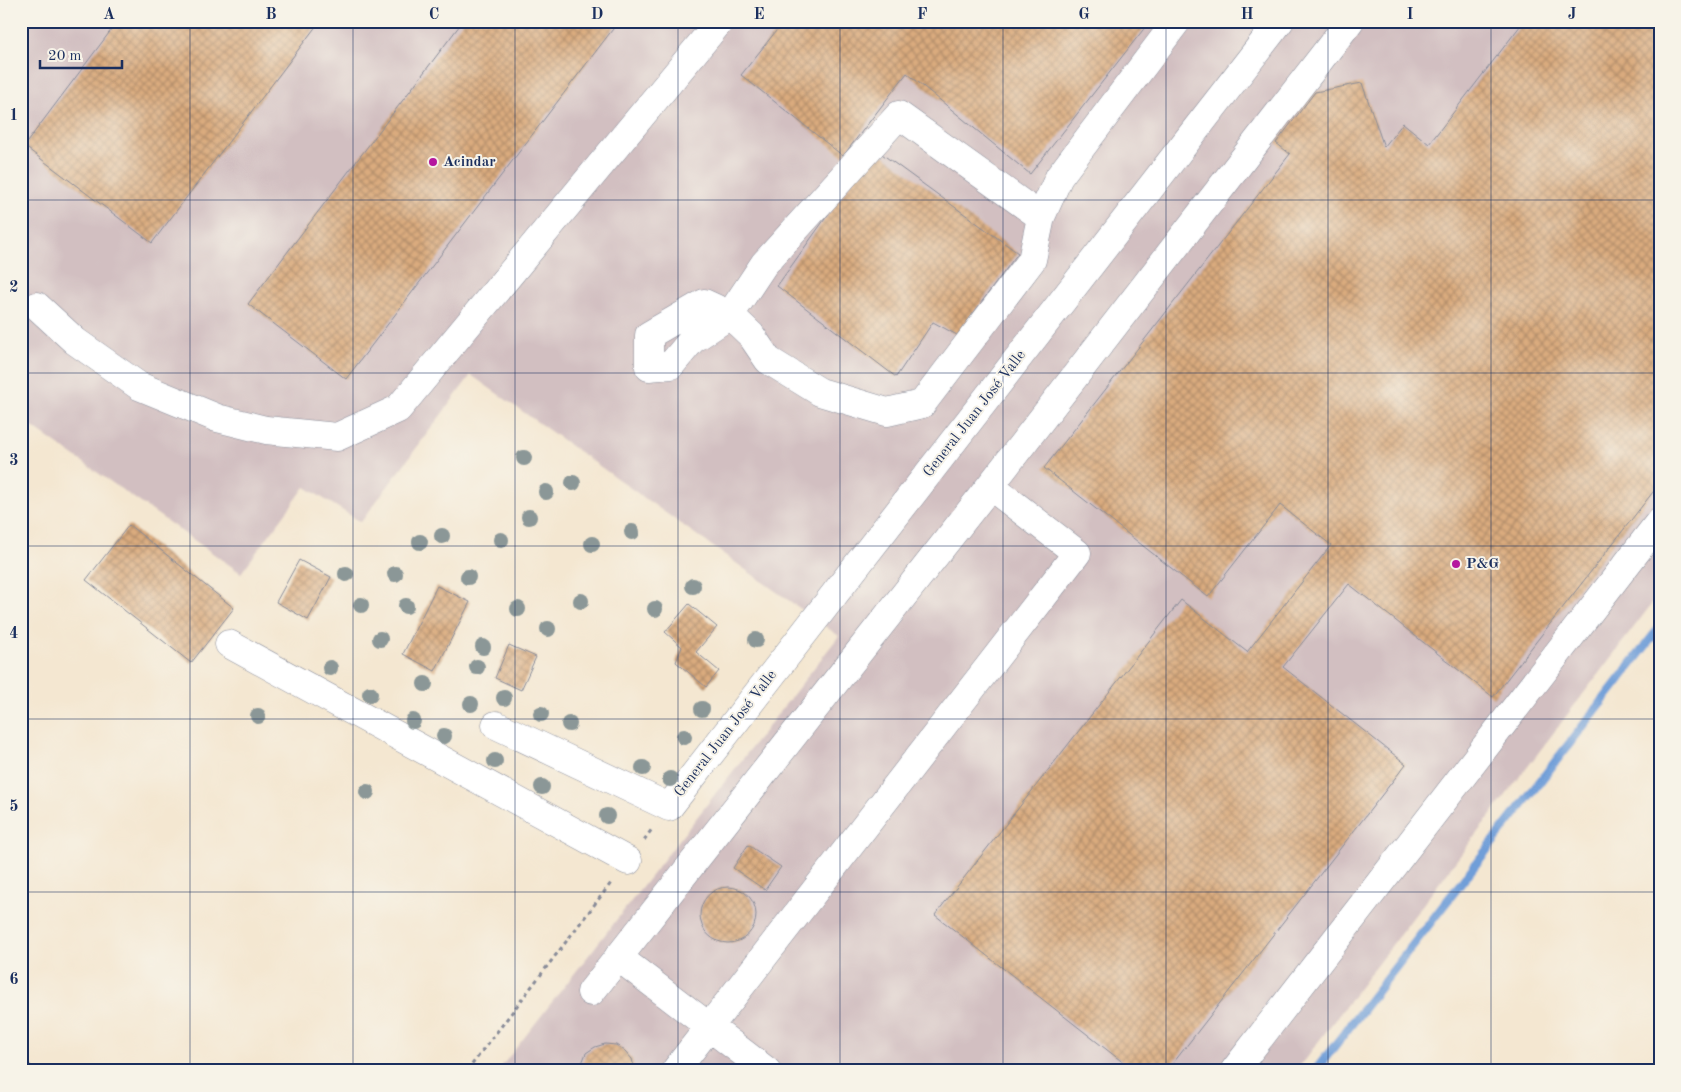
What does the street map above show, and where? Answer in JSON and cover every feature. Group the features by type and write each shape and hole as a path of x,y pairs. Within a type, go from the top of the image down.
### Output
{"street":[{"path":"37,306 75,341 139,386 217,418 266,430 337,438 398,409 720,21"},
{"path":"1041,217 899,115 764,264 730,315 751,335 768,360 820,392 887,412 922,404 1032,260 1041,217 1059,177 1177,21"},
{"name":"General Juan José Valle","path":"669,807 1280,21"},
{"path":"591,992 990,486 1350,21"},
{"path":"675,1071 1077,553 990,486"},
{"path":"1234,1071 1660,521"},
{"path":"229,644 628,861"},
{"path":"496,724 669,807"},
{"path":"618,957 767,1071"}],"path":[{"path":"467,1071 669,807"},
{"path":"21,1059 36,1071"}],"shaded area":[{"path":"27,21 1660,21 1660,593 1296,1071 498,1071 839,636 471,375 361,522 305,487 241,573 21,419 21,28"}],"building":[{"path":"118,21 320,21 152,243 24,146"},
{"name":"Acindar","path":"463,21 619,21 346,379 248,304"},
{"path":"784,21 1150,21 1030,174 907,73 843,156 741,75"},
{"name":"P&G","path":"1524,21 1660,21 1660,483 1493,697 1349,584 1283,667 1406,764 1167,1071 1134,1071 935,915 1181,600 1247,652 1331,545 1280,505 1208,597 1044,468 1290,154 1276,143 1315,92 1362,83 1384,147 1403,123 1429,144"},
{"path":"875,149 1018,253 957,335 933,322 896,377 777,286"},
{"path":"129,525 234,608 191,663 86,580"},
{"path":"299,560 331,577 308,620 276,602"},
{"path":"437,586 470,602 435,671 403,654"},
{"path":"689,604 717,627 696,652 719,671 706,687 676,662 682,647 665,632"},
{"path":"509,645 536,657 521,690 495,678"},
{"path":"748,845 781,867 765,890 733,868"},
{"path":"728,887 739,889 748,895 754,904 756,915 754,926 748,935 739,941 728,943 717,941 708,935 702,926 700,915 702,904 708,895 717,889"},
{"path":"605,1044 616,1045 625,1051 632,1059 635,1071 579,1071 586,1053 595,1047"}],"waterway":[{"path":"1315,1071 1660,627"}],"place":[{"name":"Acindar","path":"433,162"},
{"name":"P&G","path":"1456,564"}]}
